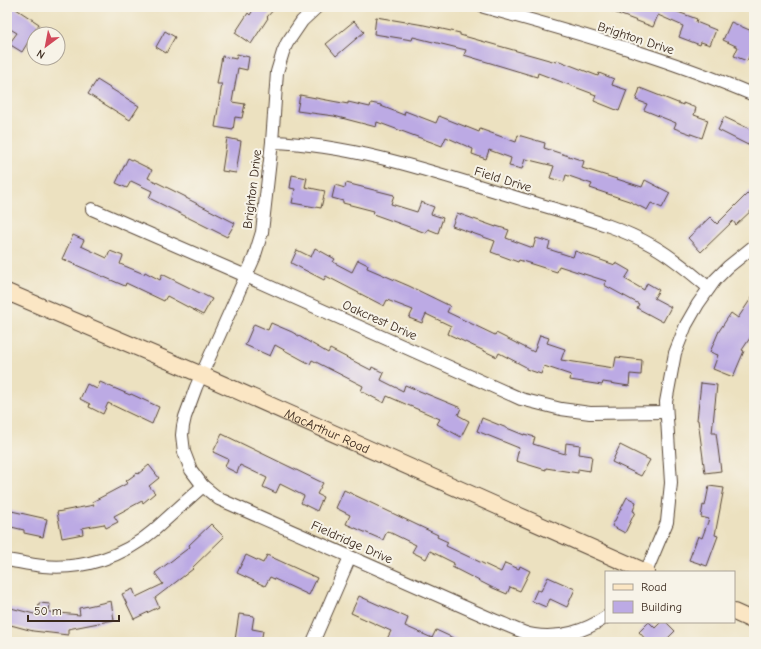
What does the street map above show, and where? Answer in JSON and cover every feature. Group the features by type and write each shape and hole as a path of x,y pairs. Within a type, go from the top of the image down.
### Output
{"street":[{"name":"Brighton Drive","path":"202,375 254,258 262,232 278,72 283,52 287,43 302,21 317,7"},
{"name":"Brighton Drive","path":"484,7 621,46 754,95"},
{"name":"Field Drive","path":"272,142 293,143 364,153 412,166 615,228 654,246 709,288"},
{"name":"Oakcrest Drive","path":"92,209 521,399 561,409 590,413 666,412"},
{"path":"646,571 668,522 671,483 666,402 668,386 676,353 686,325 709,288 728,267 754,246"},
{"name":"MacArthur Road","path":"7,292 202,375 644,571"},
{"name":"Fieldridge Drive","path":"202,375 185,417 182,435 184,452 190,470 203,486 219,499 533,638 574,632 597,623 605,618"},
{"path":"7,560 42,566 59,567 87,563 113,556 134,545 152,532 203,486"},
{"path":"313,642 350,557"},
{"path":"735,612 754,621"}],"building":[{"path":"7,7 13,7 39,24 38,26 26,26 26,45 22,52 9,44 17,33 7,27"},
{"path":"255,7 276,7 267,17 268,18 251,44 235,33 248,13 250,15"},
{"path":"600,7 677,7 675,11 697,19 696,22 716,30 710,45 701,42 700,45 679,37 683,26 658,15 653,27"},
{"path":"376,17 460,33 460,35 556,62 557,60 598,76 599,73 614,79 612,85 627,90 619,111 594,101 596,95 538,73 537,77 464,55 466,50 413,37 412,40 374,34"},
{"path":"354,21 364,32 336,56 326,44"},
{"path":"731,22 754,32 754,45 747,61 734,56 738,47 723,40"},
{"path":"165,31 175,37 166,53 156,47"},
{"path":"237,54 249,57 247,70 238,68 232,102 245,104 242,118 235,117 233,130 215,127 222,84 217,84 222,56 236,59"},
{"path":"97,80 139,106 130,120 88,94"},
{"path":"640,88 683,105 683,103 696,108 694,115 708,120 702,138 674,128 676,123 644,110 647,104 636,100"},
{"path":"300,95 348,104 348,102 370,107 371,103 381,105 404,115 405,111 436,123 439,116 479,132 480,129 516,142 518,135 545,143 544,148 584,161 582,168 642,187 645,180 670,193 662,208 651,203 647,210 629,201 590,188 592,184 566,175 564,182 550,178 554,166 525,159 522,169 509,166 511,158 489,150 486,159 472,154 473,149 446,137 442,146 377,122 376,127 334,116 297,111"},
{"path":"724,117 754,131 748,145 718,130"},
{"path":"227,138 241,141 236,173 222,171"},
{"path":"128,158 152,170 148,178 235,223 227,237 149,198 152,191 131,181 127,188 116,183"},
{"path":"292,175 307,178 305,187 325,191 321,208 292,203 295,189 290,188"},
{"path":"346,183 394,195 391,204 417,212 421,202 434,207 431,214 443,218 438,233 428,229 426,233 373,214 374,211 343,203 343,201 332,198 335,185 345,188"},
{"path":"754,187 754,208 736,225 733,221 701,252 688,238 710,217 717,224"},
{"path":"457,213 509,230 506,238 533,248 536,238 550,242 548,249 573,257 575,251 615,265 616,263 630,271 625,279 644,290 647,283 659,290 654,298 671,307 663,322 637,308 639,304 604,285 606,281 559,266 557,272 519,260 518,262 491,252 495,241 452,226"},
{"path":"73,235 84,240 81,246 107,258 110,251 123,256 120,264 144,274 145,272 160,280 162,274 212,299 203,315 167,296 164,301 126,283 125,286 62,259"},
{"path":"315,248 335,259 333,262 352,272 358,260 368,265 367,268 450,306 447,312 495,335 496,333 534,352 540,335 549,338 547,343 565,349 561,360 614,368 616,357 642,360 641,375 630,374 629,386 603,382 602,385 570,380 571,375 544,366 541,374 526,369 526,367 499,353 497,357 448,334 451,326 426,314 422,323 409,318 413,310 387,300 384,306 326,276 324,280 291,263 297,250 311,257"},
{"path":"754,294 754,332 742,350 744,351 733,377 713,369 718,355 710,352 719,331 731,313 738,318"},
{"path":"271,323 292,332 328,353 330,349 371,370 372,367 384,373 381,380 403,391 405,385 461,408 458,415 469,421 461,437 437,424 440,419 387,396 384,403 361,391 363,386 312,360 310,364 275,345 270,356 245,345 254,324 268,330"},
{"path":"100,382 159,407 152,424 108,403 103,414 89,407 90,404 80,399 87,384 97,389"},
{"path":"701,383 717,385 712,433 716,433 721,471 705,473 697,420"},
{"path":"482,418 524,435 535,437 533,444 565,454 566,443 580,445 579,454 592,456 590,471 578,469 578,473 546,468 546,470 516,461 519,448 477,431"},
{"path":"222,434 323,483 317,494 323,497 317,511 301,503 304,496 280,484 276,493 263,487 267,478 240,465 237,473 225,467 228,459 213,452"},
{"path":"620,445 650,460 641,476 612,462"},
{"path":"149,465 159,478 149,486 155,493 143,503 142,501 114,516 118,522 106,528 104,524 82,528 83,534 62,538 57,512 94,505 92,502 128,483 126,481"},
{"path":"709,486 724,488 715,535 718,536 707,566 689,560 698,536 702,538 709,519 701,517"},
{"path":"344,490 438,535 437,537 448,542 446,546 501,572 505,563 519,569 520,566 530,571 520,591 510,587 507,594 493,588 452,567 454,563 430,551 426,559 412,552 416,545 387,531 383,540 346,524 350,515 336,508"},
{"path":"627,497 636,502 633,511 635,512 625,533 612,526"},
{"path":"7,510 47,519 43,537 24,533 24,530 7,526"},
{"path":"211,524 224,537 192,568 193,569 155,598 159,607 134,619 122,594 133,589 136,597 163,584 155,573 190,547 189,545"},
{"path":"246,555 263,563 267,555 317,578 309,595 270,577 265,586 237,573"},
{"path":"548,577 575,589 567,607 550,599 546,607 532,601 537,590 541,591"},
{"path":"359,596 408,618 405,626 432,638 436,630 462,642 393,642 387,639 391,631 351,613"},
{"path":"111,601 114,620 68,629 68,635 33,631 7,624 7,607 38,615 39,603 50,604 49,612 80,615 79,608"},
{"path":"239,614 254,616 252,629 263,631 261,642 235,640"},
{"path":"648,623 655,628 660,623 667,623 675,631 664,642 648,642 639,632"}]}
